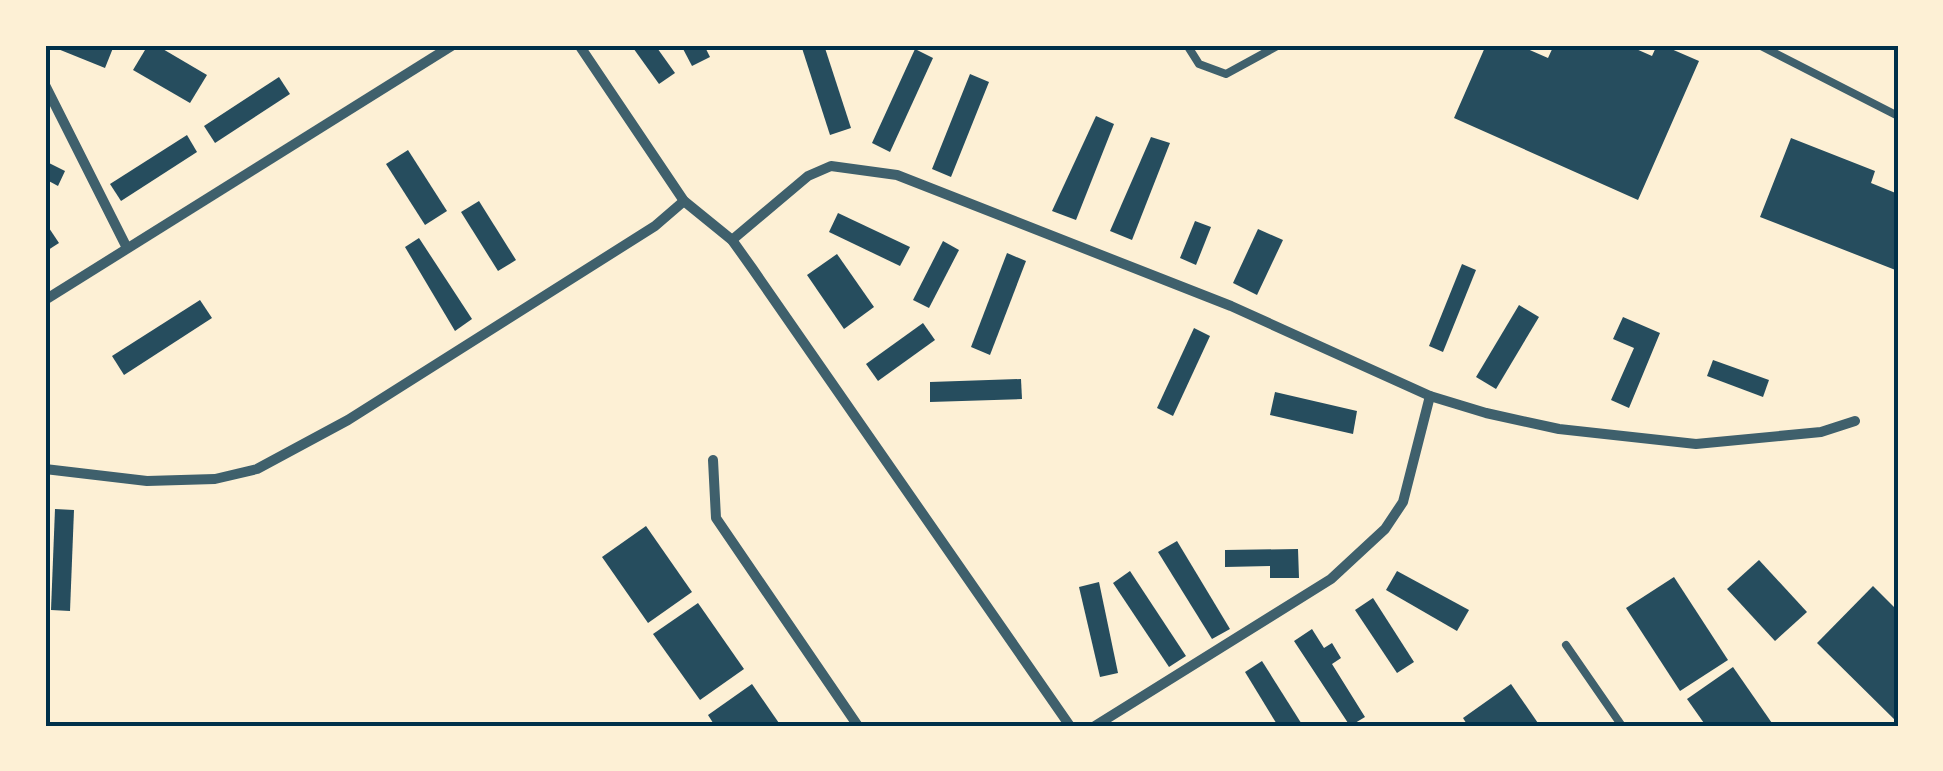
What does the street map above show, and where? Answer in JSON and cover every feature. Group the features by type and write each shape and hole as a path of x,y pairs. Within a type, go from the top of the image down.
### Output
{"street":[{"path":"45,300 453,45"},
{"path":"579,45 684,202 732,240 1070,726"},
{"path":"45,84 126,246"},
{"path":"732,240 808,176 831,166 897,175 1231,306 1430,396 1559,429 1696,444 1821,432 1855,422"},
{"path":"45,470 147,481 214,479 256,469 437,366 655,226 684,202"},
{"path":"1095,726 1331,580 1385,530 1403,502 1430,396"},
{"path":"712,460 716,518 858,726"}],"lane":[{"path":"1187,45 1200,64 1226,74 1278,45"},
{"path":"1759,45 1898,116"},
{"path":"1566,645 1622,726"}],"building":[{"path":"48,45 105,45 113,48 105,68"},
{"path":"148,45 156,45 207,75 190,103 133,70"},
{"path":"631,45 655,45 675,73 659,84"},
{"path":"681,45 704,45 710,57 692,66"},
{"path":"801,45 824,45 851,128 830,135"},
{"path":"1486,45 1518,45 1548,58 1554,45 1627,45 1652,56 1657,45 1662,45 1699,61 1638,200 1454,118"},
{"path":"915,49 933,58 890,152 872,143"},
{"path":"970,74 989,82 951,177 932,169"},
{"path":"279,77 290,94 215,143 204,126"},
{"path":"1096,116 1114,124 1076,220 1052,211"},
{"path":"187,135 197,152 121,201 110,184"},
{"path":"1151,137 1170,143 1132,240 1110,231"},
{"path":"1791,138 1875,171 1871,183 1898,194 1898,271 1760,217"},
{"path":"408,150 447,211 425,225 386,164"},
{"path":"45,161 65,171 58,186 45,179"},
{"path":"479,201 516,260 498,271 461,212"},
{"path":"838,213 910,247 900,266 829,232"},
{"path":"1195,221 1211,227 1196,265 1180,258"},
{"path":"45,222 59,243 45,252"},
{"path":"1258,229 1283,240 1257,295 1233,283"},
{"path":"419,238 472,319 455,331 405,247"},
{"path":"943,241 959,250 929,308 913,300"},
{"path":"1007,253 1026,261 990,355 971,347"},
{"path":"837,254 874,307 844,329 807,275"},
{"path":"1462,264 1476,270 1443,352 1429,346"},
{"path":"200,300 212,318 124,375 112,356"},
{"path":"1519,305 1539,317 1496,389 1476,377"},
{"path":"1623,317 1660,333 1629,408 1611,400 1634,348 1613,339"},
{"path":"923,323 935,340 878,381 866,364"},
{"path":"1194,328 1210,336 1173,416 1157,408"},
{"path":"1713,360 1769,380 1763,397 1707,376"},
{"path":"1021,379 1022,399 930,402 930,382"},
{"path":"1275,392 1357,411 1353,434 1270,415"},
{"path":"55,509 74,510 70,611 51,610"},
{"path":"646,526 692,592 648,623 602,557"},
{"path":"1177,541 1230,629 1212,639 1158,552"},
{"path":"1298,549 1299,578 1270,578 1270,566 1225,567 1225,550"},
{"path":"1759,560 1807,612 1775,641 1727,589"},
{"path":"1130,571 1186,656 1169,667 1113,583"},
{"path":"1397,571 1469,610 1457,631 1386,590"},
{"path":"1674,577 1728,660 1680,691 1626,608"},
{"path":"1099,582 1118,673 1100,677 1079,587"},
{"path":"1873,586 1898,611 1898,723 1817,643"},
{"path":"1373,598 1414,662 1397,673 1355,610"},
{"path":"698,603 744,669 700,700 653,634"},
{"path":"1312,629 1324,648 1332,643 1341,658 1332,664 1365,717 1350,726 1294,641"},
{"path":"1262,661 1303,726 1278,726 1245,672"},
{"path":"1733,667 1774,726 1706,726 1687,699"},
{"path":"752,684 781,726 715,726 708,715"},
{"path":"1511,684 1540,726 1468,726 1463,718"}]}
